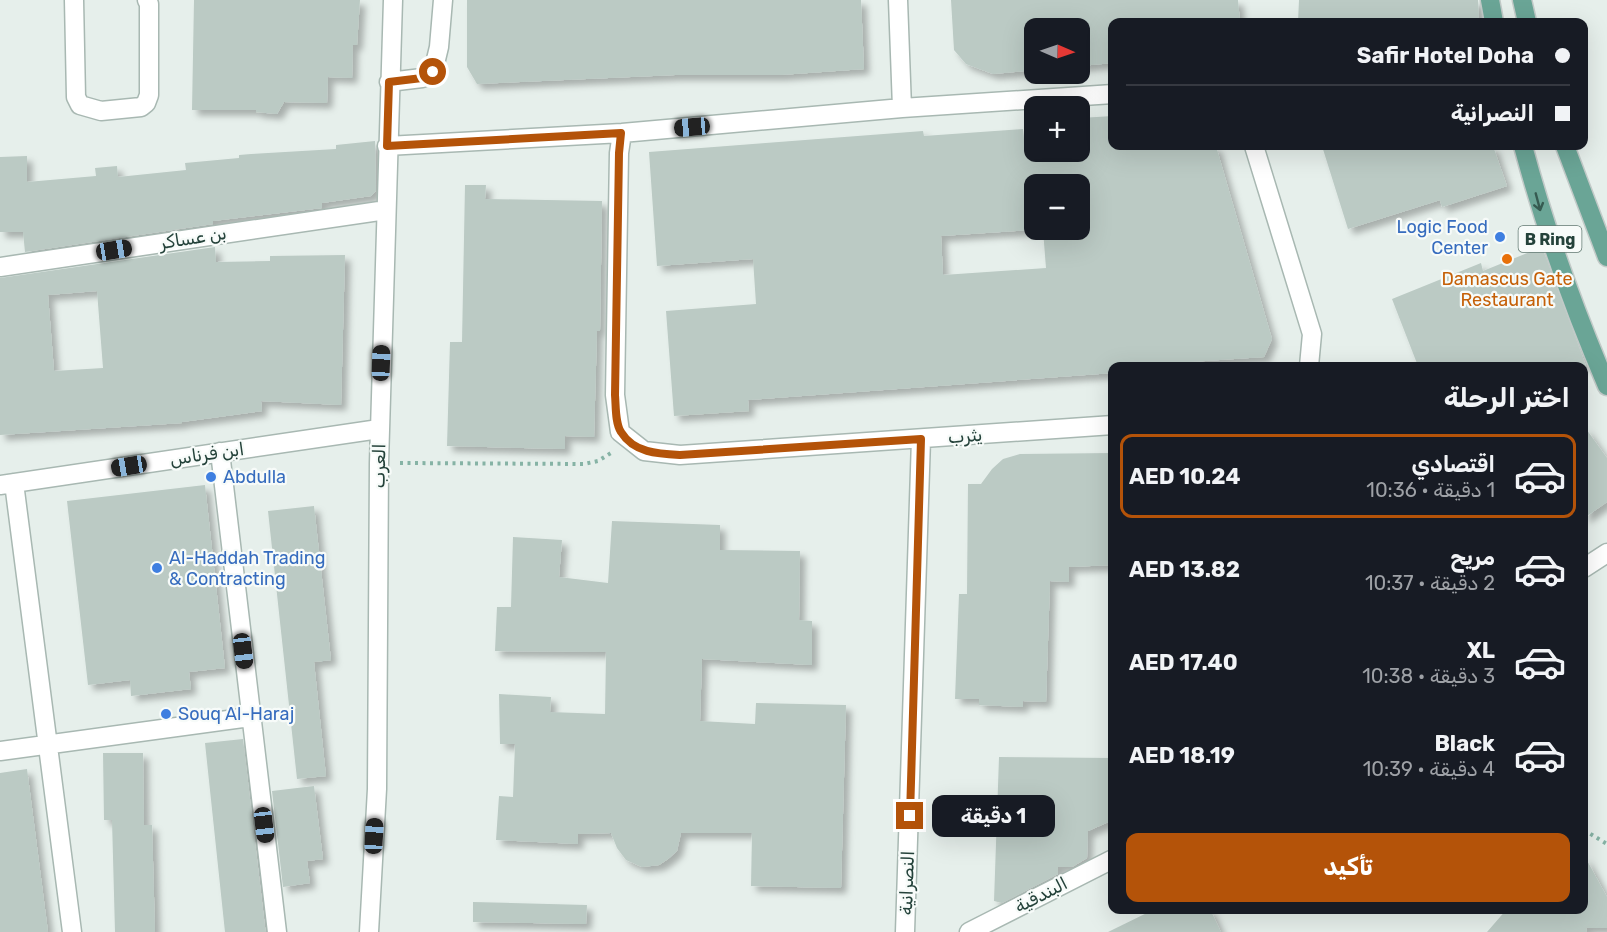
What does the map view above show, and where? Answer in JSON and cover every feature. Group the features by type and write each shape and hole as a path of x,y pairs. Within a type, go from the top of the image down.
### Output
{"main road":[{"path":"1490,0 1493,18"},
{"path":"1522,0 1527,18"},
{"path":"1528,0 1528,18"},
{"name":"B Ring","path":"1523,150 1540,212 1583,330 1607,386"},
{"name":"B Ring","path":"1567,150 1607,257"}],"street":[{"path":"74,0 76,97 80,105 101,111 141,107 146,103 149,95 149,4 147,0"},
{"name":"العرب","path":"369,932 377,789 379,429 393,0"},
{"path":"389,82 422,78 433,72 440,47 443,0"},
{"path":"898,0 902,108"},
{"path":"387,146 621,133 902,108 1108,94"},
{"path":"621,133 615,395 620,432 630,442"},
{"path":"1255,150 1312,334 1309,362"},
{"name":"بن عساكر","path":"0,267 386,210"},
{"name":"يثرب","path":"630,442 644,451 680,455 1108,425"},
{"name":"ابن فرناس","path":"7,484 379,429"},
{"name":"النصرانية","path":"905,932 921,439"},
{"path":"220,452 277,932"},
{"path":"7,484 48,744 72,932"},
{"path":"1588,565 1607,553"},
{"path":"0,752 250,717"},
{"name":"البندقية","path":"969,932 1108,862"}],"path":[{"path":"379,463 584,464 598,461 630,442"},
{"path":"1588,832 1607,844"}],"building":[{"path":"194,0 360,0 357,45 353,45 352,78 328,77 327,103 284,102 277,114 256,112 256,110 192,110"},
{"path":"467,0 861,0 864,69 780,75 675,75 477,84 467,67"},
{"path":"951,0 1238,0 1240,18 1108,18 1108,63 1090,65 1090,18 1024,18 1024,71 993,74 966,64 954,50"},
{"path":"1299,0 1478,0 1479,18 1298,18"},
{"path":"1108,116 1108,150 1217,150 1272,339 1264,357 1190,362 1108,362 1108,373 748,400 749,411 674,416 666,311 756,304 753,259 657,266 649,152 923,131 924,136 1023,129 1024,162 1090,162 1090,117"},
{"path":"375,141 376,191 371,196 322,203 322,208 213,221 213,224 25,252 23,232 0,232 0,157 27,156 27,182 96,176 95,168 117,166 118,177 186,170 185,163 239,158 239,155 336,149 336,145"},
{"path":"1323,150 1494,150 1507,186 1442,207 1440,200 1348,229"},
{"path":"465,185 486,185 485,199 602,201 600,331 597,331 594,437 565,436 565,449 447,446 450,342 462,342"},
{"path":"215,247 216,262 270,261 270,256 345,255 341,405 261,401 262,411 182,423 0,435 0,278","holes":["97,291 103,368 54,371 48,295"]},
{"path":"1542,247 1585,362 1416,362 1392,299 1481,263 1483,271"},
{"path":"1588,432 1607,458 1607,502 1588,515"},
{"path":"1108,453 1108,565 1069,567 1069,582 1050,581 1046,702 1023,701 1023,707 979,705 979,699 955,699 959,594 967,594 968,484 981,484 1003,459 1020,454"},
{"path":"205,485 225,668 189,672 191,689 131,696 130,680 88,685 67,501"},
{"path":"314,506 331,660 314,662 326,776 297,779 268,511"},
{"path":"612,521 720,525 720,550 800,551 799,620 812,621 812,665 702,659 700,721 755,724 756,703 846,705 841,888 751,886 752,833 681,833 677,851 668,859 659,865 642,867 626,860 617,848 611,833 578,834 578,844 496,840 499,796 513,797 515,744 500,744 499,694 551,697 550,712 605,714 606,652 495,651 497,607 511,607 513,537 562,540 559,577 608,583"},
{"path":"243,739 266,932 225,932 205,743"},
{"path":"103,753 143,753 144,825 152,825 155,932 115,932 112,820 104,820"},
{"path":"999,757 1108,758 1108,822 1088,831 1087,858 1072,867 1058,867 1058,874 1002,903 994,901"},
{"path":"27,769 48,932 0,932 0,773"},
{"path":"314,786 323,859 307,861 310,883 283,887 272,791"},
{"path":"1588,862 1607,897 1607,928 1586,928 1587,932 1487,932 1503,914 1588,914"},
{"path":"473,902 587,905 586,924 473,922"},
{"path":"1145,914 1212,914 1221,932 1108,932"}],"place":[{"name":"Logic Food Center","path":"1500,237"},
{"name":"Damascus Gate Restaurant","path":"1507,259"},
{"name":"Abdulla","path":"211,477"},
{"name":"Al-Haddah Trading & Contracting","path":"157,568"},
{"name":"Souq Al-Haraj","path":"166,714"}],"route":[{"path":"433,72 422,78 389,82 387,146 621,133 615,395 620,432 630,442 644,451 680,455 921,439 910,816"}]}
